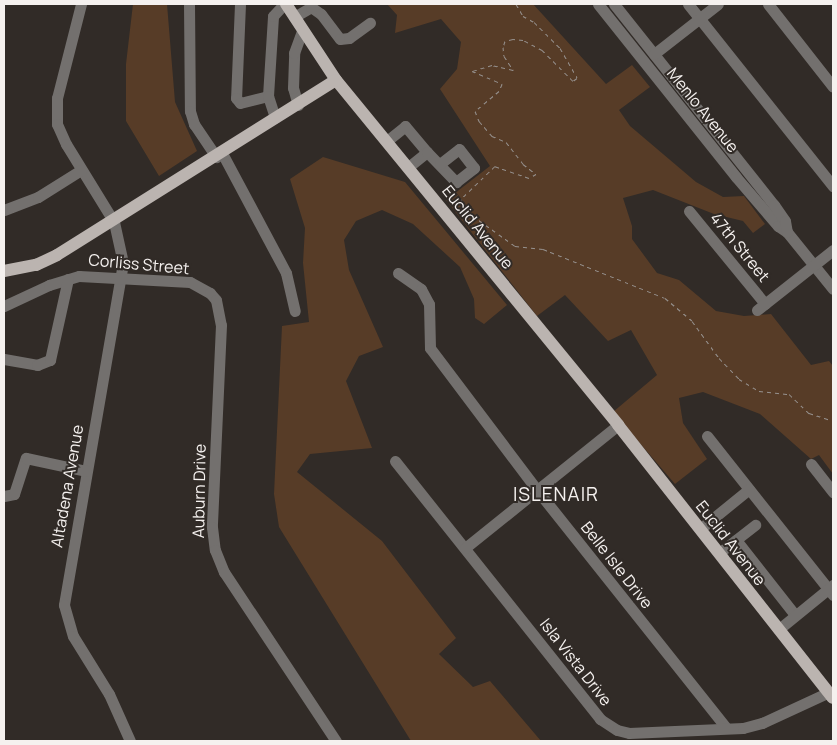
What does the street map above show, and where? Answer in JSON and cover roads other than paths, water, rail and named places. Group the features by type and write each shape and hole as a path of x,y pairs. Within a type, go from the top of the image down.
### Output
{"main road":[{"name":"Euclid Avenue","path":"285,4 336,80 410,166 831,695"},
{"path":"4,271 46,261 114,222 336,80"}],"street":[{"name":"Altadena Avenue","path":"81,4 56,109 57,124 81,170 114,222 122,248 122,280 64,590 65,612 72,636 109,694 130,741"},
{"path":"189,4 190,111 194,124 219,155 286,272 295,312"},
{"path":"240,4 237,102 255,102 268,96"},
{"path":"276,118 268,96 273,16 285,4"},
{"name":"Menlo Avenue","path":"598,4 736,177 778,226 787,232 833,289"},
{"name":"Menlo Avenue","path":"614,4 774,205 785,221 787,232"},
{"path":"688,4 833,186"},
{"path":"654,54 718,4"},
{"path":"768,4 833,87"},
{"path":"294,17 311,7 321,14 340,39 349,38 370,23"},
{"path":"298,105 293,88 294,53 302,31"},
{"path":"388,140 405,126 440,164"},
{"path":"410,166 427,152"},
{"path":"4,210 38,197 81,170"},
{"name":"47th Street","path":"690,211 761,307 814,265"},
{"path":"814,265 833,250"},
{"name":"Belle Isle Drive","path":"398,273 421,289 429,304 430,348 537,490 726,728"},
{"name":"Corliss Street","path":"4,306 79,276 122,280 190,282 210,293 216,300 221,325"},
{"path":"4,359 37,365 50,360 68,279"},
{"name":"Auburn Drive","path":"221,325 212,527 215,550 224,572 336,741"},
{"path":"465,548 618,425"},
{"path":"707,436 832,589 795,615 779,629"},
{"path":"4,496 14,494 26,458 86,470"},
{"name":"Isla Vista Drive","path":"395,460 600,719 629,733 726,728 762,723 831,695"},
{"path":"811,464 833,492"},
{"path":"700,529 749,489"},
{"path":"719,553 755,525"},
{"path":"736,540 795,615"}],"district":[{"name":"ISLENAIR","path":"556,495"}]}
